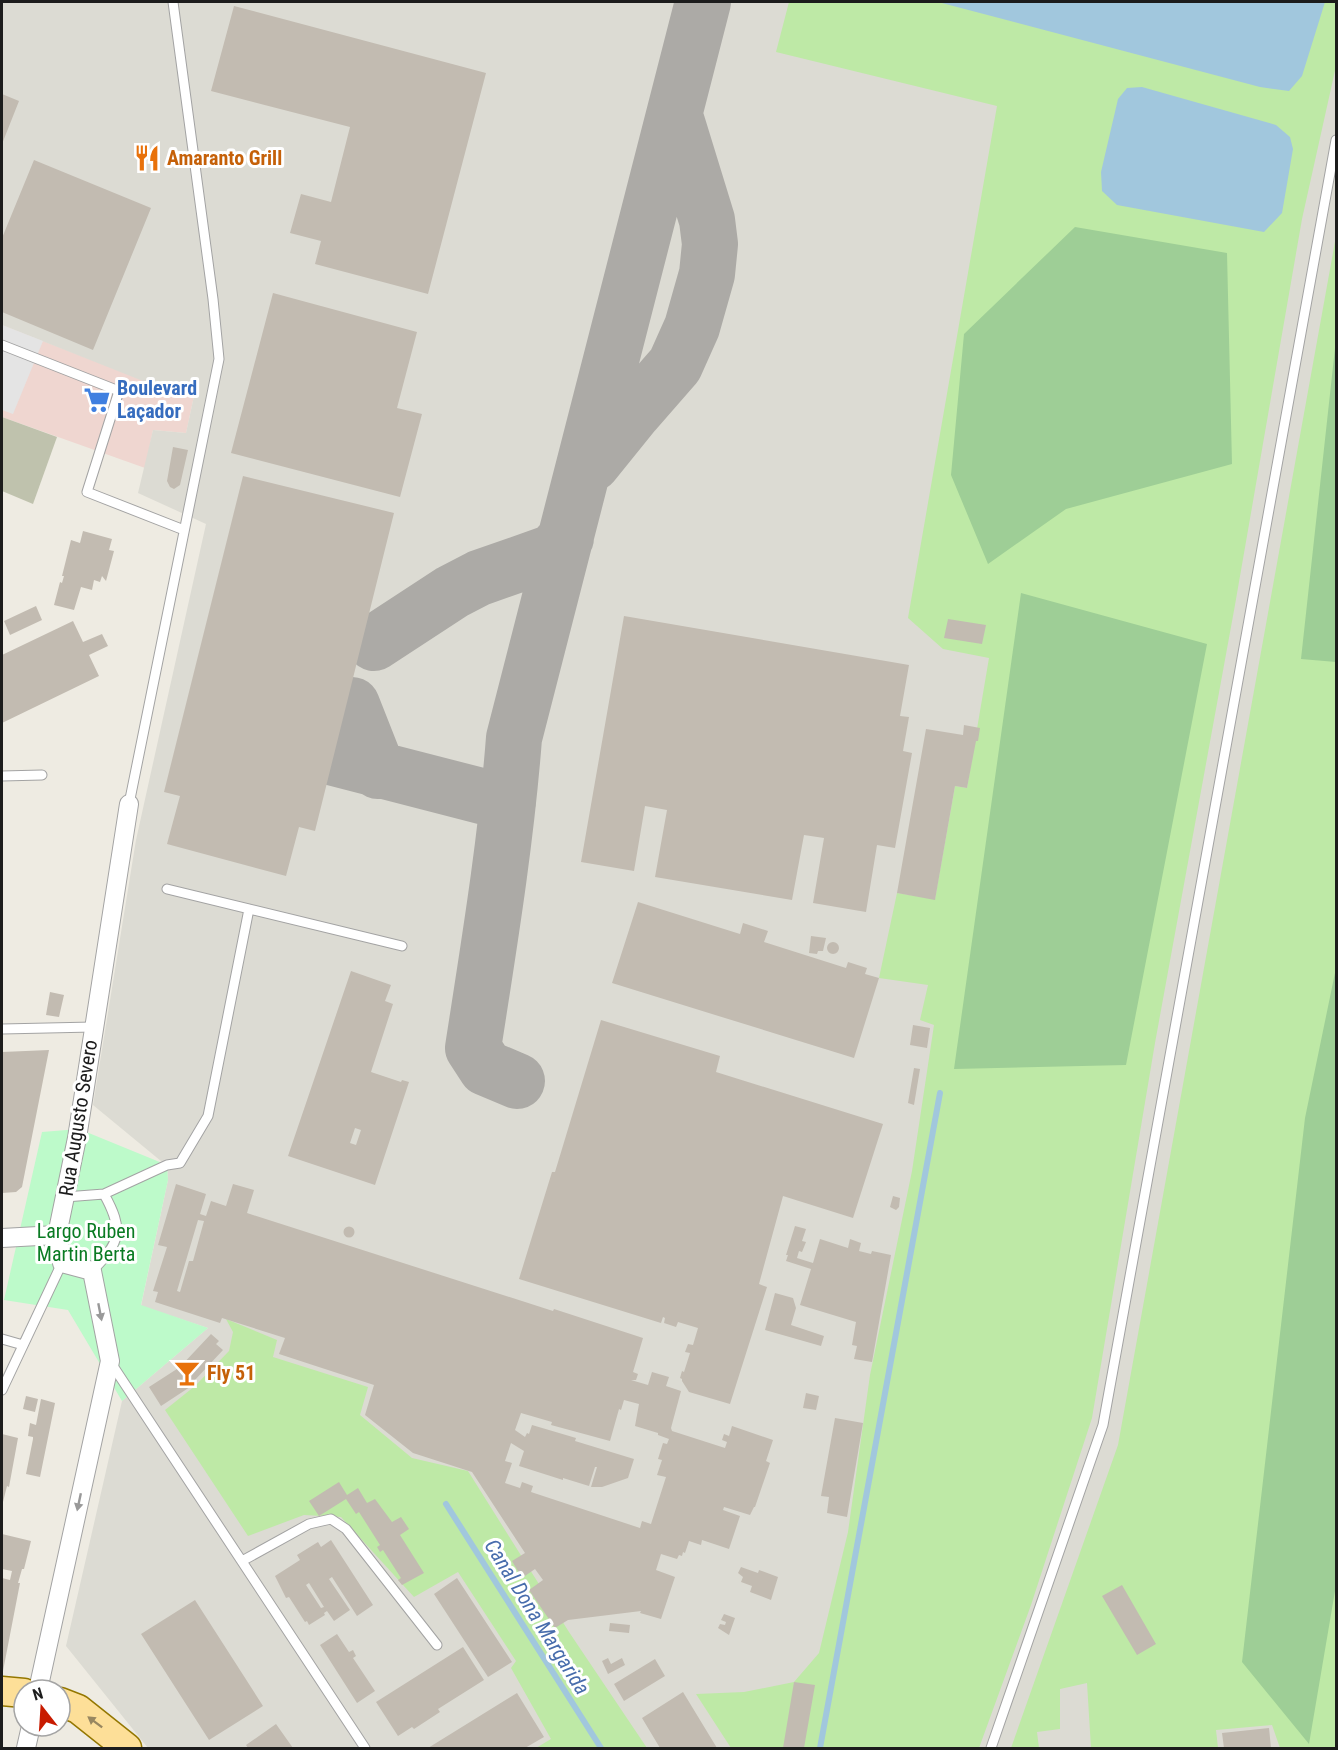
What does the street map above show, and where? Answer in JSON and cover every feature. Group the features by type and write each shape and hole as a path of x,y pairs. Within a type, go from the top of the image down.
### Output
{"main road":[{"path":"72,1707 78,1709 127,1749"}],"street":[{"name":"Rua Augusto Severo","path":"62,1263 57,1235 77,1138 129,804"},
{"path":"2,1238 57,1235"},
{"path":"41,1678 110,1361 92,1271 62,1263"}],"lane":[{"path":"129,804 219,359 173,2"},
{"path":"991,1749 1103,1425 1336,140"},
{"path":"2,345 119,391 87,492 184,530"},
{"path":"2,776 42,774"},
{"path":"167,889 402,946"},
{"path":"65,1197 104,1194 167,1166 180,1163 208,1116 249,909"},
{"path":"2,1029 93,1027"},
{"path":"92,1271 111,1252 118,1226 104,1194"},
{"path":"2,1390 62,1263"},
{"path":"2,1339 23,1345"},
{"path":"110,1361 364,1749"},
{"path":"242,1561 309,1524 331,1519 346,1528 437,1645"}],"shaded area":[{"path":"2,2 1336,2 1336,1748 148,1748 66,1646 122,1401 208,1328 141,1306 168,1180 167,1166 93,1105 136,840 206,524 138,493 153,430 186,433 197,382 148,383 2,325"},
{"name":"Boulevard Laçador","path":"2,325 148,382 197,382 186,433 153,430 145,468 2,417"},
{"path":"2,325 43,341 13,414 2,410"},
{"path":"2,417 57,437 33,504 2,491"}],"green space":[{"path":"789,2 1336,2 1336,66 1302,219 1235,605 1155,1043 1092,1418 1031,1605 979,1748 731,1748 696,1694 744,1692 794,1682 819,1653 848,1532 870,1375 912,1171 934,1025 920,1020 928,985 879,978 897,893 935,899 955,786 967,788 989,658 943,649 908,618 997,106 776,52"},
{"path":"1075,227 1227,253 1232,464 1066,509 988,564 951,475 964,334"},
{"path":"1336,236 1336,1748 1280,1748 1272,1725 1216,1730 1218,1748 1091,1748 1087,1683 1060,1689 1060,1729 1037,1732 1039,1748 1011,1748 1118,1445"},
{"path":"1336,339 1336,662 1301,659"},
{"path":"1021,593 1207,644 1126,1065 954,1069"},
{"path":"1336,968 1336,1585 1309,1744 1242,1662 1305,1118"},
{"name":"Largo Ruben Martin Berta","path":"79,1129 167,1165 168,1180 141,1305 208,1328 122,1401 68,1310 4,1300 42,1132"},
{"path":"226,1319 277,1340 273,1357 368,1387 360,1415 412,1458 468,1471 569,1632 647,1748 536,1748 551,1739 511,1668 516,1661 458,1572 414,1597 341,1517 304,1515 248,1536 165,1410 195,1386 229,1351 233,1332"}],"water":[{"path":"938,2 1325,2 1302,76 1289,91 1260,87"},
{"path":"1142,87 1276,125 1290,137 1293,149 1282,213 1264,232 1117,205 1102,191 1101,172 1118,99 1127,88"}],"building":[{"path":"234,6 486,73 428,294 315,264 321,241 290,233 301,194 331,202 350,127 211,91"},
{"path":"2,94 19,101 2,144"},
{"path":"34,160 151,208 93,350 2,312 2,238"},
{"path":"273,293 417,332 397,408 422,414 400,497 231,453"},
{"path":"173,447 188,450 180,485 174,489 167,481"},
{"path":"243,476 394,513 315,831 299,827 286,876 167,844 180,796 164,792"},
{"path":"83,531 112,539 109,550 114,551 106,581 102,576 100,582 94,580 92,590 81,587 74,610 54,605 60,582 62,583 64,576 62,576 71,540 80,543"},
{"path":"36,606 42,620 10,635 4,621"},
{"path":"624,616 909,665 900,716 909,717 903,751 912,753 895,848 877,845 866,912 813,903 824,838 804,835 792,900 655,877 667,810 645,806 634,871 581,862"},
{"path":"948,619 986,625 982,644 944,638"},
{"path":"73,621 83,642 102,634 108,646 89,655 99,676 2,723 2,655"},
{"path":"964,725 980,728 978,741 976,741 967,788 955,786 935,900 897,893 926,729 963,735"},
{"path":"638,902 740,934 743,923 768,931 764,942 846,968 848,962 867,968 865,974 879,978 854,1058 612,983"},
{"path":"811,936 826,938 823,951 818,951 817,954 809,953"},
{"path":"835,942 838,943 838,953 831,954 828,953 827,946 828,943"},
{"path":"351,971 391,985 385,1001 393,1004 371,1072 401,1082 402,1080 409,1082 375,1185 288,1156","holes":["355,1128 361,1130 356,1145 350,1143"]},
{"path":"50,992 64,995 59,1017 46,1015"},
{"path":"601,1020 720,1056 716,1072 883,1124 853,1218 783,1196 759,1284 767,1287 730,1404 689,1392 680,1378 690,1353 685,1352 688,1344 693,1345 698,1328 678,1322 676,1327 664,1323 665,1318 663,1317 661,1323 519,1279 552,1172 555,1172"},
{"path":"913,1025 930,1028 927,1048 910,1045"},
{"path":"49,1050 22,1187 16,1192 2,1193 2,1052"},
{"path":"914,1068 920,1069 914,1105 908,1103"},
{"path":"176,1184 206,1194 200,1214 206,1216 211,1201 226,1206 233,1184 254,1190 247,1213 643,1338 633,1372 638,1374 636,1380 631,1380 648,1385 652,1372 669,1377 666,1386 681,1391 672,1431 725,1448 727,1442 722,1440 724,1434 729,1436 732,1426 773,1440 766,1461 770,1463 755,1507 750,1515 724,1507 723,1510 740,1516 729,1549 702,1540 701,1545 689,1541 685,1553 683,1552 682,1556 679,1555 677,1559 661,1554 656,1570 675,1577 661,1619 640,1613 641,1611 568,1620 555,1628 529,1590 543,1580 535,1569 522,1578 512,1561 525,1553 472,1472 413,1453 365,1415 374,1385 279,1354 285,1338 222,1318 220,1323 155,1302 158,1292 153,1291 167,1247 158,1245","holes":["198,1220 204,1221 193,1261 189,1261 180,1292 177,1291","624,1400 639,1404 635,1426 669,1439 667,1444 663,1443 658,1459 662,1460 657,1475 666,1477 651,1524 642,1521 640,1528 531,1492 533,1486 522,1482 520,1488 505,1483 512,1463 505,1461 511,1443 524,1451 519,1466 563,1480 563,1478 589,1486 595,1467 597,1467 591,1487 602,1487 628,1478 634,1459 532,1425 529,1434 527,1433 525,1437 515,1430 521,1413 552,1422 551,1425 610,1441 619,1409 621,1410"]},
{"path":"893,1196 900,1198 899,1207 896,1210 890,1207"},
{"path":"349,1226 355,1232 349,1238 343,1232"},
{"path":"795,1226 806,1229 802,1241 806,1242 797,1258 813,1263 820,1239 848,1248 850,1239 861,1243 859,1251 891,1255 872,1362 854,1359 857,1346 852,1345 856,1322 800,1305 811,1269 786,1261"},
{"path":"775,1293 793,1298 796,1308 791,1325 824,1336 821,1346 765,1330"},
{"path":"211,1334 219,1341 216,1344 223,1350 194,1381 193,1385 161,1406 149,1387 180,1367"},
{"path":"806,1393 819,1396 816,1410 803,1408"},
{"path":"26,1396 38,1399 35,1412 23,1409"},
{"path":"41,1399 55,1403 40,1477 26,1474 33,1439 28,1436 30,1423 36,1425"},
{"path":"835,1418 863,1423 847,1517 827,1513 829,1497 821,1496"},
{"path":"2,1434 18,1438 9,1487 7,1486 2,1506"},
{"path":"339,1482 347,1495 358,1488 367,1503 375,1499 392,1522 401,1517 409,1529 400,1535 424,1573 402,1585 398,1580 401,1578 383,1550 380,1552 377,1547 380,1545 359,1512 356,1514 346,1499 319,1516 309,1501"},
{"path":"2,1534 31,1541 18,1583 20,1583 3,1671 2,1578 10,1580 12,1571 2,1569"},
{"path":"331,1540 373,1605 357,1616 332,1577 329,1579 350,1610 334,1621 327,1611 325,1615 309,1625 289,1597 286,1598 275,1576 300,1560 297,1555 318,1542 321,1547","holes":["309,1583 324,1607 321,1608 306,1585"]},
{"path":"741,1567 758,1573 759,1570 778,1577 771,1600 750,1592 752,1586 741,1582 743,1577 738,1573"},
{"path":"457,1578 512,1662 488,1677 434,1594"},
{"path":"1122,1585 1156,1644 1137,1655 1102,1596"},
{"path":"195,1600 263,1706 209,1740 141,1634"},
{"path":"724,1614 735,1618 729,1635 718,1628 720,1624 725,1625 726,1622 721,1620"},
{"path":"610,1623 630,1625 629,1633 609,1631"},
{"path":"337,1634 349,1652 353,1650 356,1656 353,1658 375,1691 357,1703 320,1645"},
{"path":"463,1647 484,1680 438,1709 440,1712 414,1729 412,1727 398,1736 376,1702"},
{"path":"608,1658 611,1664 622,1658 625,1665 608,1674 602,1661"},
{"path":"655,1659 665,1676 624,1701 614,1684"},
{"path":"794,1682 815,1685 804,1748 783,1748"},
{"path":"683,1692 717,1748 660,1748 642,1718"},
{"path":"517,1693 544,1737 525,1748 428,1748"},
{"path":"276,1724 293,1748 248,1748 246,1745"},
{"path":"1269,1728 1271,1748 1224,1748 1222,1733"}],"waterway":[{"path":"820,1748 940,1093"},
{"name":"Canal Dona Margarida","path":"446,1504 601,1748"}],"taxiway":[{"path":"517,1081 486,1068 473,1048 502,855 514,738 703,2"},
{"path":"592,464 675,365 692,327 707,274 710,244 707,220 675,116"},
{"path":"374,643 452,592 479,578 553,552 566,538"},
{"path":"352,705 378,771"},
{"path":"326,756 508,803"}],"place":[{"name":"Amaranto Grill","path":"147,158"},
{"name":"Boulevard Laçador","path":"97,400"},
{"name":"Fly 51","path":"187,1373"}]}
